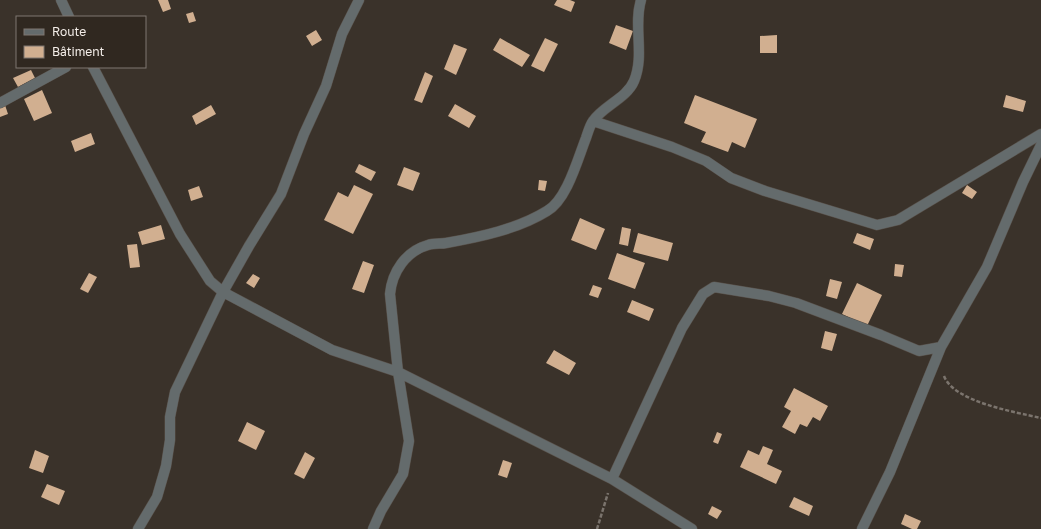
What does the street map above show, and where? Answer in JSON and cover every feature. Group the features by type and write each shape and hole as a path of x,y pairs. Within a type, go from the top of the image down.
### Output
{"street":[{"path":"61,0 69,16"},
{"path":"138,529 157,497 166,466 170,440 170,417 176,392 223,292 281,194 304,134 326,86 342,34 359,0"},
{"path":"373,529 381,511 403,474 408,452 407,421 398,372 390,294 391,281 396,270 405,260 428,245 446,243 497,231 531,219 548,211 558,202 593,121 628,89 634,81 639,53 637,23 641,0"},
{"path":"0,103 64,68"},
{"path":"94,68 180,234 210,281 223,292 332,350 398,372 612,479 692,529"},
{"path":"593,121 672,147 706,161 731,178 765,191 878,225 898,220 1041,134"},
{"path":"862,529 890,472 941,347 987,267 1023,182 1041,145"},
{"path":"612,479 682,328 703,294 714,288 769,296 796,303 919,351 941,347"}],"path":[{"path":"942,370 946,381 956,392 970,398 1041,418"},
{"path":"597,529 612,479"}],"building":[{"path":"158,0 168,0 171,9 163,12"},
{"path":"557,0 570,0 575,2 571,12 554,5"},
{"path":"193,12 196,21 189,23 186,14"},
{"path":"616,25 633,31 626,50 609,43"},
{"path":"316,30 322,40 312,46 306,36"},
{"path":"777,35 777,53 760,53 760,36"},
{"path":"500,38 530,55 522,67 493,50"},
{"path":"545,38 558,44 544,72 531,66"},
{"path":"454,44 467,49 456,75 444,69"},
{"path":"31,70 35,78 18,87 13,78"},
{"path":"425,72 433,76 422,103 414,100"},
{"path":"42,90 52,113 34,121 24,99"},
{"path":"695,95 757,119 745,148 732,142 728,152 701,142 706,132 684,123"},
{"path":"1006,95 1026,101 1023,112 1003,107"},
{"path":"455,104 476,116 469,128 448,116"},
{"path":"5,105 8,114 0,117 0,107"},
{"path":"211,105 216,114 196,125 192,116"},
{"path":"91,133 95,144 75,152 71,141"},
{"path":"359,164 376,172 371,181 355,172"},
{"path":"404,167 420,173 413,191 397,185"},
{"path":"539,180 547,181 545,191 538,190"},
{"path":"354,185 373,194 353,234 324,220 338,192 348,197"},
{"path":"967,185 977,192 972,199 962,193"},
{"path":"199,186 203,197 191,201 188,190"},
{"path":"580,218 605,229 596,250 571,240"},
{"path":"161,225 165,239 142,245 138,232"},
{"path":"622,227 631,229 628,246 619,244"},
{"path":"638,233 673,243 668,261 633,252"},
{"path":"857,233 874,239 870,250 853,243"},
{"path":"137,244 140,267 130,268 127,245"},
{"path":"617,253 645,263 635,289 608,279"},
{"path":"363,261 374,265 364,293 352,289"},
{"path":"895,264 904,265 902,277 894,276"},
{"path":"89,273 97,277 88,293 80,289"},
{"path":"253,274 260,278 254,288 246,283"},
{"path":"830,279 842,282 837,299 826,296"},
{"path":"857,283 882,295 867,326 842,314"},
{"path":"593,285 602,288 598,298 589,295"},
{"path":"632,300 654,309 649,321 627,312"},
{"path":"825,331 837,334 832,351 821,348"},
{"path":"554,350 576,363 569,375 546,363"},
{"path":"794,388 828,406 820,421 813,417 807,427 800,424 795,434 782,427 791,411 784,407"},
{"path":"247,422 265,431 256,450 238,441"},
{"path":"717,432 722,434 718,444 713,442"},
{"path":"763,446 773,450 767,464 782,471 776,484 740,467 748,450 759,455"},
{"path":"35,450 49,456 43,473 29,468"},
{"path":"305,452 315,458 304,479 294,474"},
{"path":"503,460 512,463 507,478 498,475"},
{"path":"47,484 65,491 59,505 41,497"},
{"path":"794,497 813,506 809,516 789,507"},
{"path":"712,506 722,511 717,519 708,514"},
{"path":"905,514 921,521 917,529 912,529 901,524"}]}
